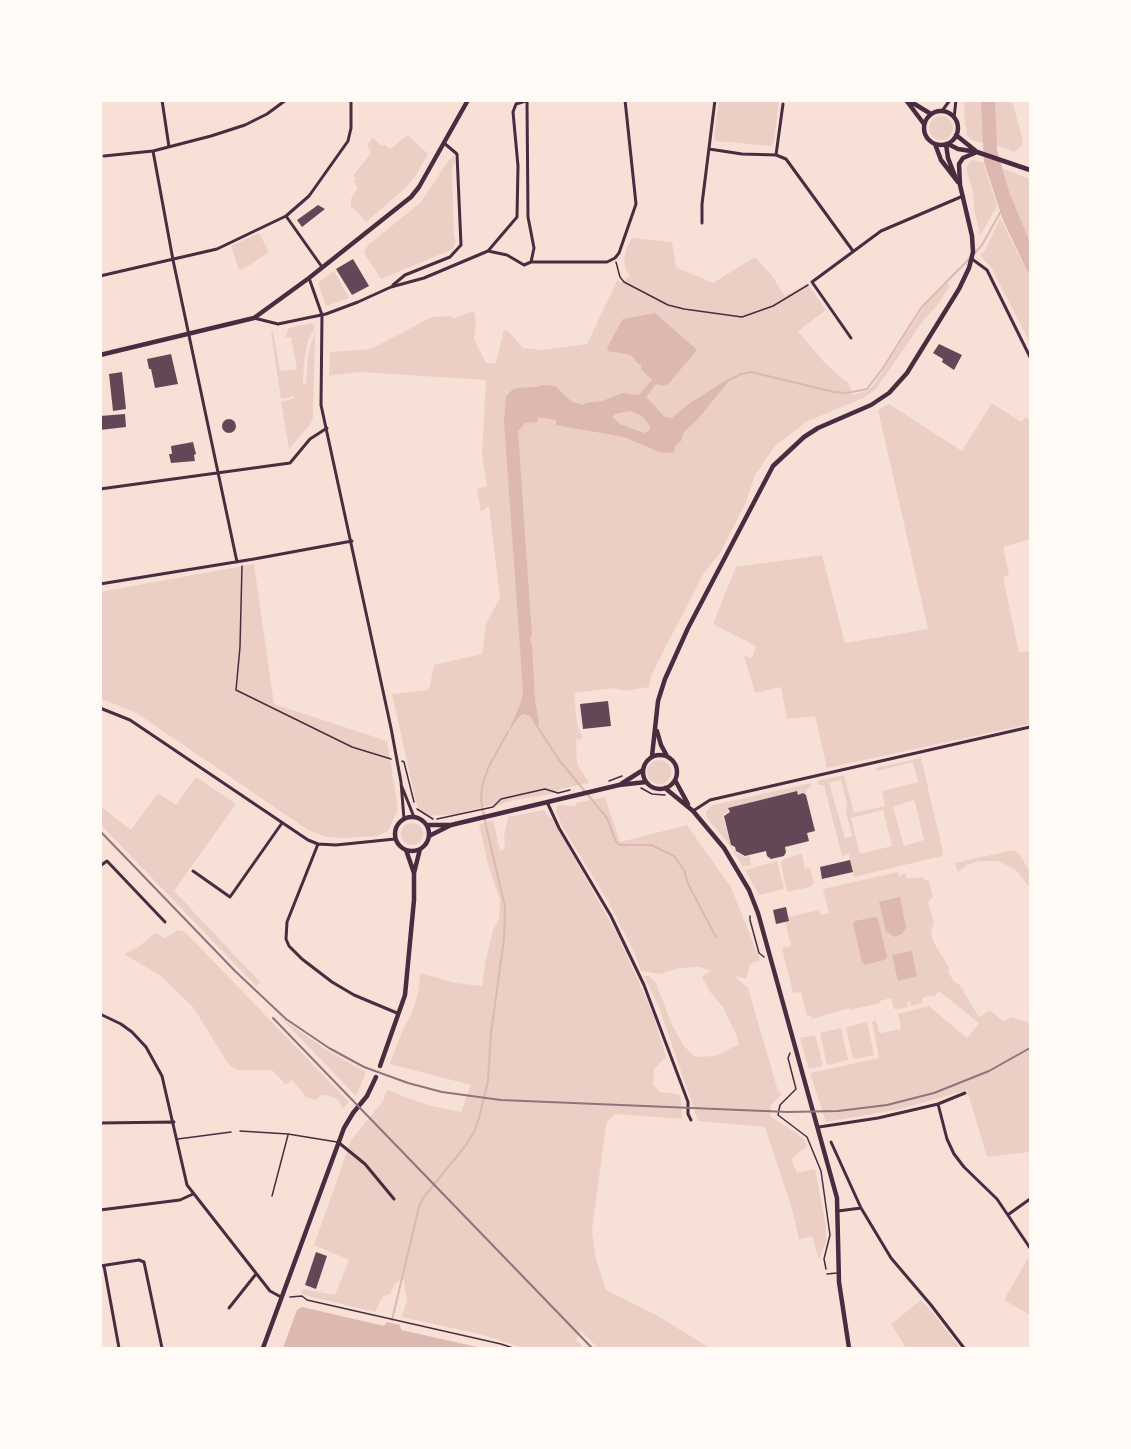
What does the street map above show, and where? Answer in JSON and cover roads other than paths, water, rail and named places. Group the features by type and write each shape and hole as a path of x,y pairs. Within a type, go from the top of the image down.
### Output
{"street":[{"path":"162,100 169,147"},
{"path":"104,156 153,151 245,125 267,114 286,100"},
{"path":"100,276 217,249 285,216 309,196 348,141 351,128 351,100"},
{"path":"100,355 254,318 309,278 411,196 419,187 468,100"},
{"path":"488,251 507,255 524,265 531,262 607,262 620,253 636,204 625,100"},
{"path":"702,223 702,204 714,100"},
{"path":"907,100 931,114"},
{"path":"907,100 924,124 926,136 935,144 941,160 958,183"},
{"path":"942,111 950,100"},
{"path":"954,118 956,100"},
{"path":"254,318 278,324 322,315 392,287 424,278 488,251 517,217 518,166 513,112 516,104 527,101 528,217 534,248 531,262"},
{"path":"776,155 783,104"},
{"path":"924,124 931,114 942,111 949,113 958,126 956,135 946,144"},
{"path":"956,135 977,152"},
{"path":"392,287 405,275 450,257 461,245 457,154 444,143"},
{"path":"935,144 946,144 958,149 977,152 1030,170"},
{"path":"652,756 661,688 684,637 773,466 804,437 818,428 871,405 890,393 907,373 959,289 972,259 973,246 963,196 948,158 946,144"},
{"path":"709,149 742,154 776,155 786,159 853,251"},
{"path":"153,151 173,260 237,562"},
{"path":"958,183 960,161 977,152"},
{"path":"851,338 812,282 881,231 963,196"},
{"path":"285,216 322,267"},
{"path":"972,259 982,264 988,273 1030,357"},
{"path":"309,278 322,315 321,405 352,541 401,782 414,817 426,825 451,825"},
{"path":"100,489 290,463 310,439 327,428"},
{"path":"100,584 352,541"},
{"path":"100,708 130,720 308,840 318,844 336,846 395,839"},
{"path":"693,811 710,800 1030,727"},
{"path":"656,728 667,756"},
{"path":"619,785 642,770 652,756 657,754 672,759 677,769 675,780 693,811 724,848 755,903 834,1184 838,1211 838,1273 849,1348"},
{"path":"642,770 646,782 655,788 665,788 675,780"},
{"path":"401,782 404,819"},
{"path":"429,836 451,825 492,814 619,785 646,782"},
{"path":"665,788 693,811"},
{"path":"547,802 559,828 620,934 656,1013 682,1091 688,1102 688,1114 691,1120"},
{"path":"414,817 404,819 396,828 395,839 406,850 414,873"},
{"path":"193,872 230,897 282,823"},
{"path":"380,1066 405,995 414,900 414,873 420,849 428,841 426,825"},
{"path":"318,844 287,922 286,939 289,946 332,982 354,995 399,1014"},
{"path":"406,850 420,849"},
{"path":"100,866 107,861 165,922"},
{"path":"100,1014 126,1028 146,1047 162,1076 178,1140 183,1175 193,1194 270,1291 281,1297"},
{"path":"263,1348 338,1142 353,1113 367,1096 376,1077"},
{"path":"819,1126 878,1118 938,1104 965,1093"},
{"path":"938,1104 947,1139 954,1154 965,1169 997,1199 1030,1248"},
{"path":"100,1123 174,1122"},
{"path":"338,1142 365,1164 394,1199"},
{"path":"831,1142 861,1208 891,1258 964,1348"},
{"path":"100,1210 180,1200 193,1194"},
{"path":"1009,1214 1030,1199"},
{"path":"838,1211 861,1208"},
{"path":"119,1348 102,1266 139,1260 145,1265 162,1348"},
{"path":"229,1308 256,1274"}],"lane":[{"path":"240,1131 288,1134 338,1142"},
{"path":"178,1140 231,1132"},
{"path":"272,1196 288,1134"},
{"path":"827,1274 838,1273"}],"waterway":[{"path":"974,254 982,245 1001,211"},
{"path":"727,381 751,372 834,392 847,393 867,389 921,308 970,258"},
{"path":"537,726 559,760 607,818 616,842 620,845 651,845 674,856 684,870 688,884 716,937"},
{"path":"392,1320 419,1207 423,1198 474,1132 488,1081 491,1033 504,939 505,907 481,800 482,787 488,768 508,732"}],"railway":[{"path":"100,831 235,971 286,1019 329,1048 364,1067 408,1083 442,1092 501,1100 788,1112 838,1111 887,1105 934,1093 989,1071 1030,1048"},
{"path":"273,1018 592,1348"}]}
